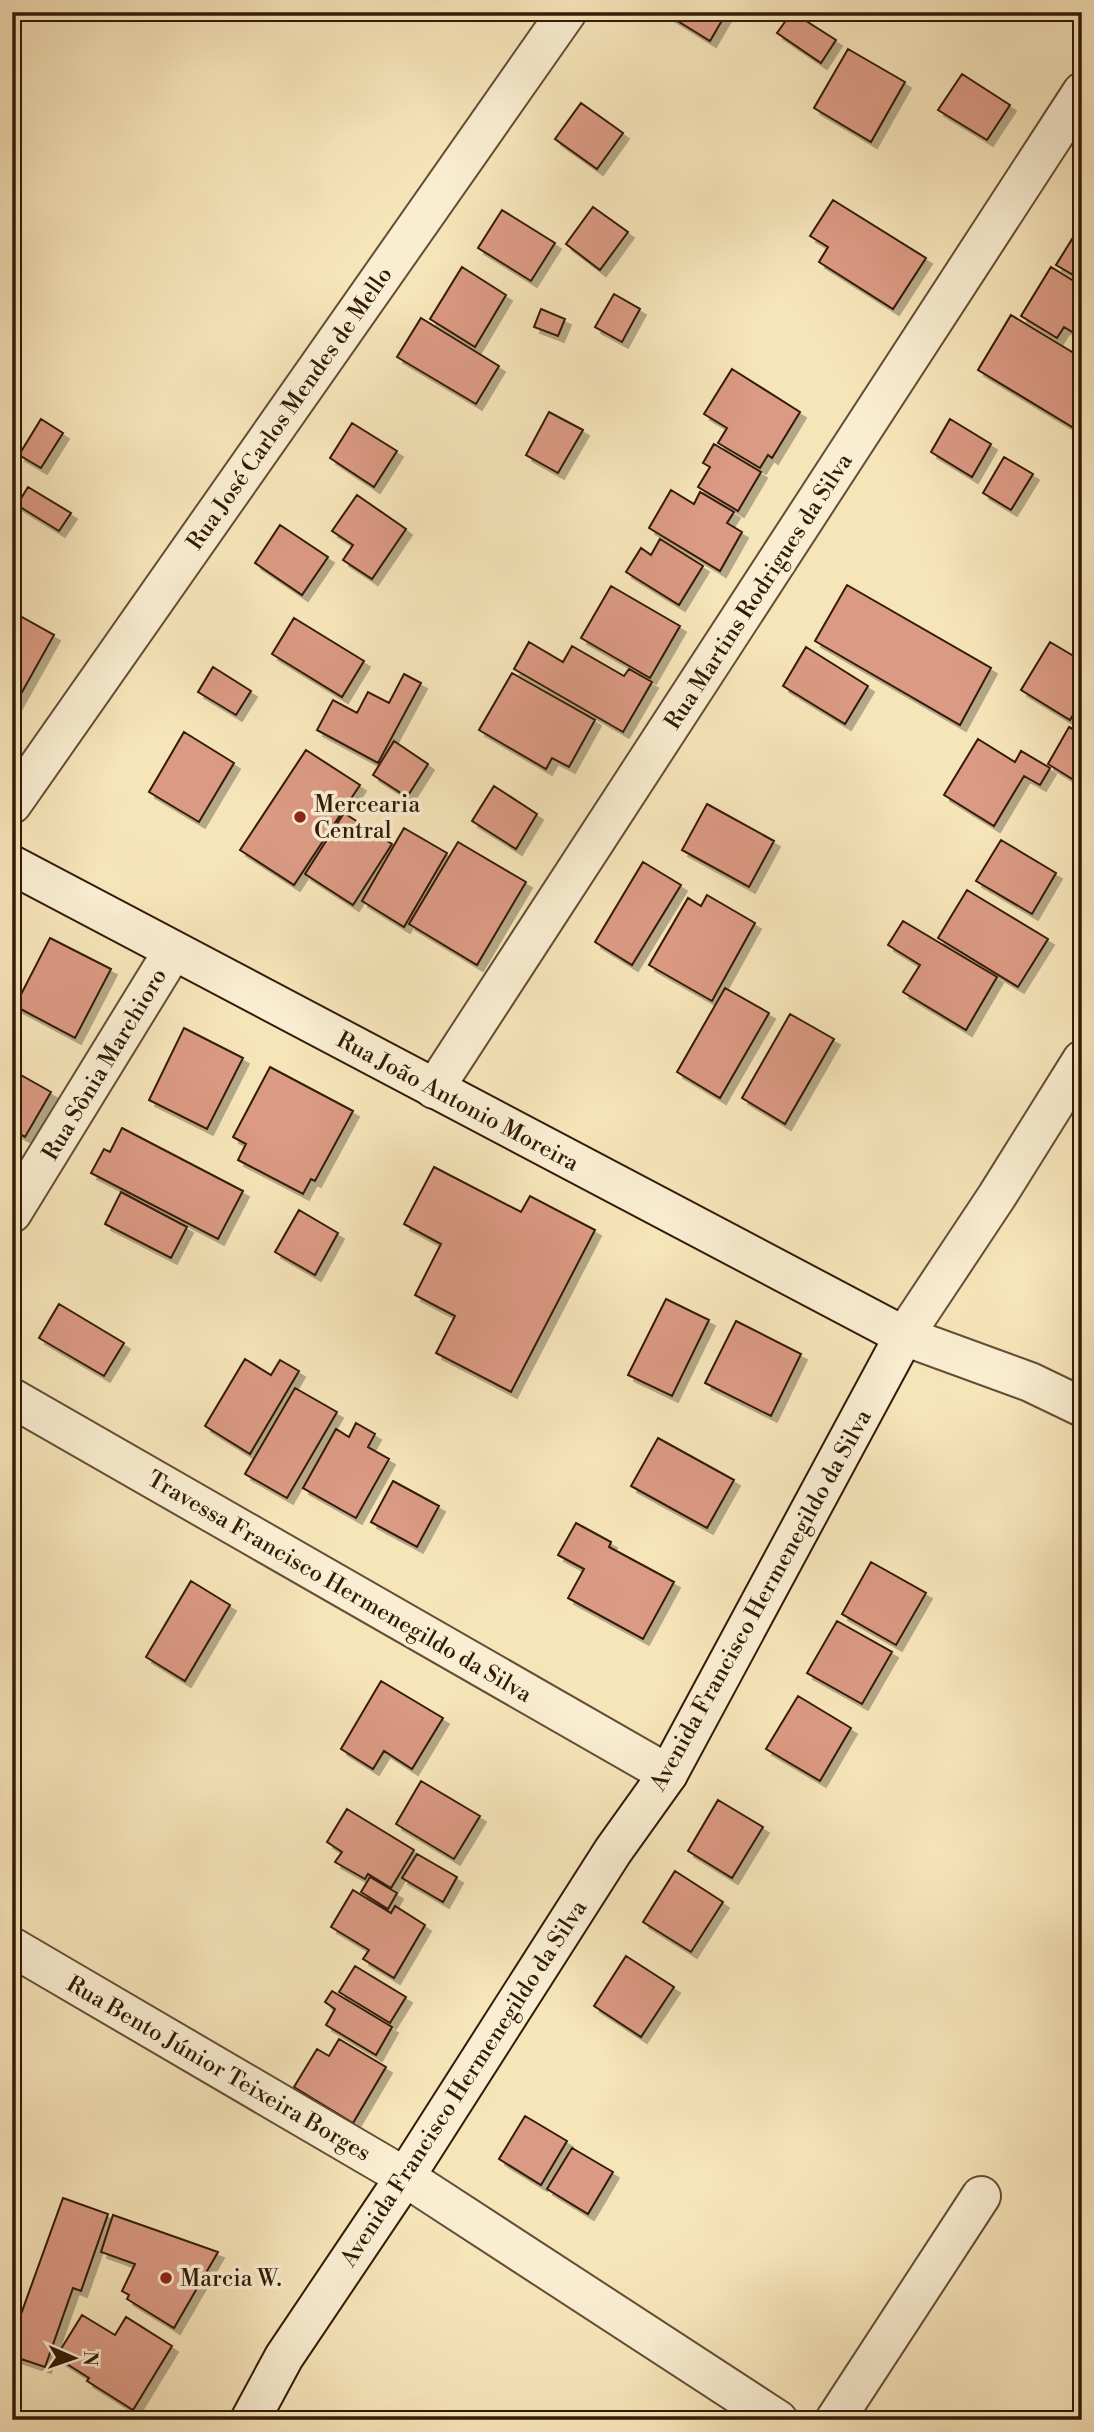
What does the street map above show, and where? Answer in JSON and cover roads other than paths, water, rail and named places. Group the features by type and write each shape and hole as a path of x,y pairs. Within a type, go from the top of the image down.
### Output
{"street":[{"name":"Rua José Carlos Mendes de Mello","path":"12,804 567,12"},
{"name":"Rua Martins Rodrigues da Silva","path":"434,1089 1082,92"},
{"name":"Rua João Antonio Moreira","path":"12,865 904,1336 1030,1382 1082,1407"},
{"name":"Rua Sônia Marchioro","path":"12,1213 173,951"},
{"name":"Avenida Francisco Hermenegildo da Silva","path":"250,2420 284,2357 405,2177 613,1851 668,1774 904,1336 997,1196 1082,1060"},
{"name":"Travessa Francisco Hermenegildo da Silva","path":"12,1398 668,1774"},
{"name":"Rua Bento Júnior Teixeira Borges","path":"12,1947 405,2177 778,2420"},
{"path":"835,2420 981,2196"}],"place":[{"name":"Mercearia Central","path":"300,817"},
{"name":"Marcia W.","path":"166,2278"}]}
